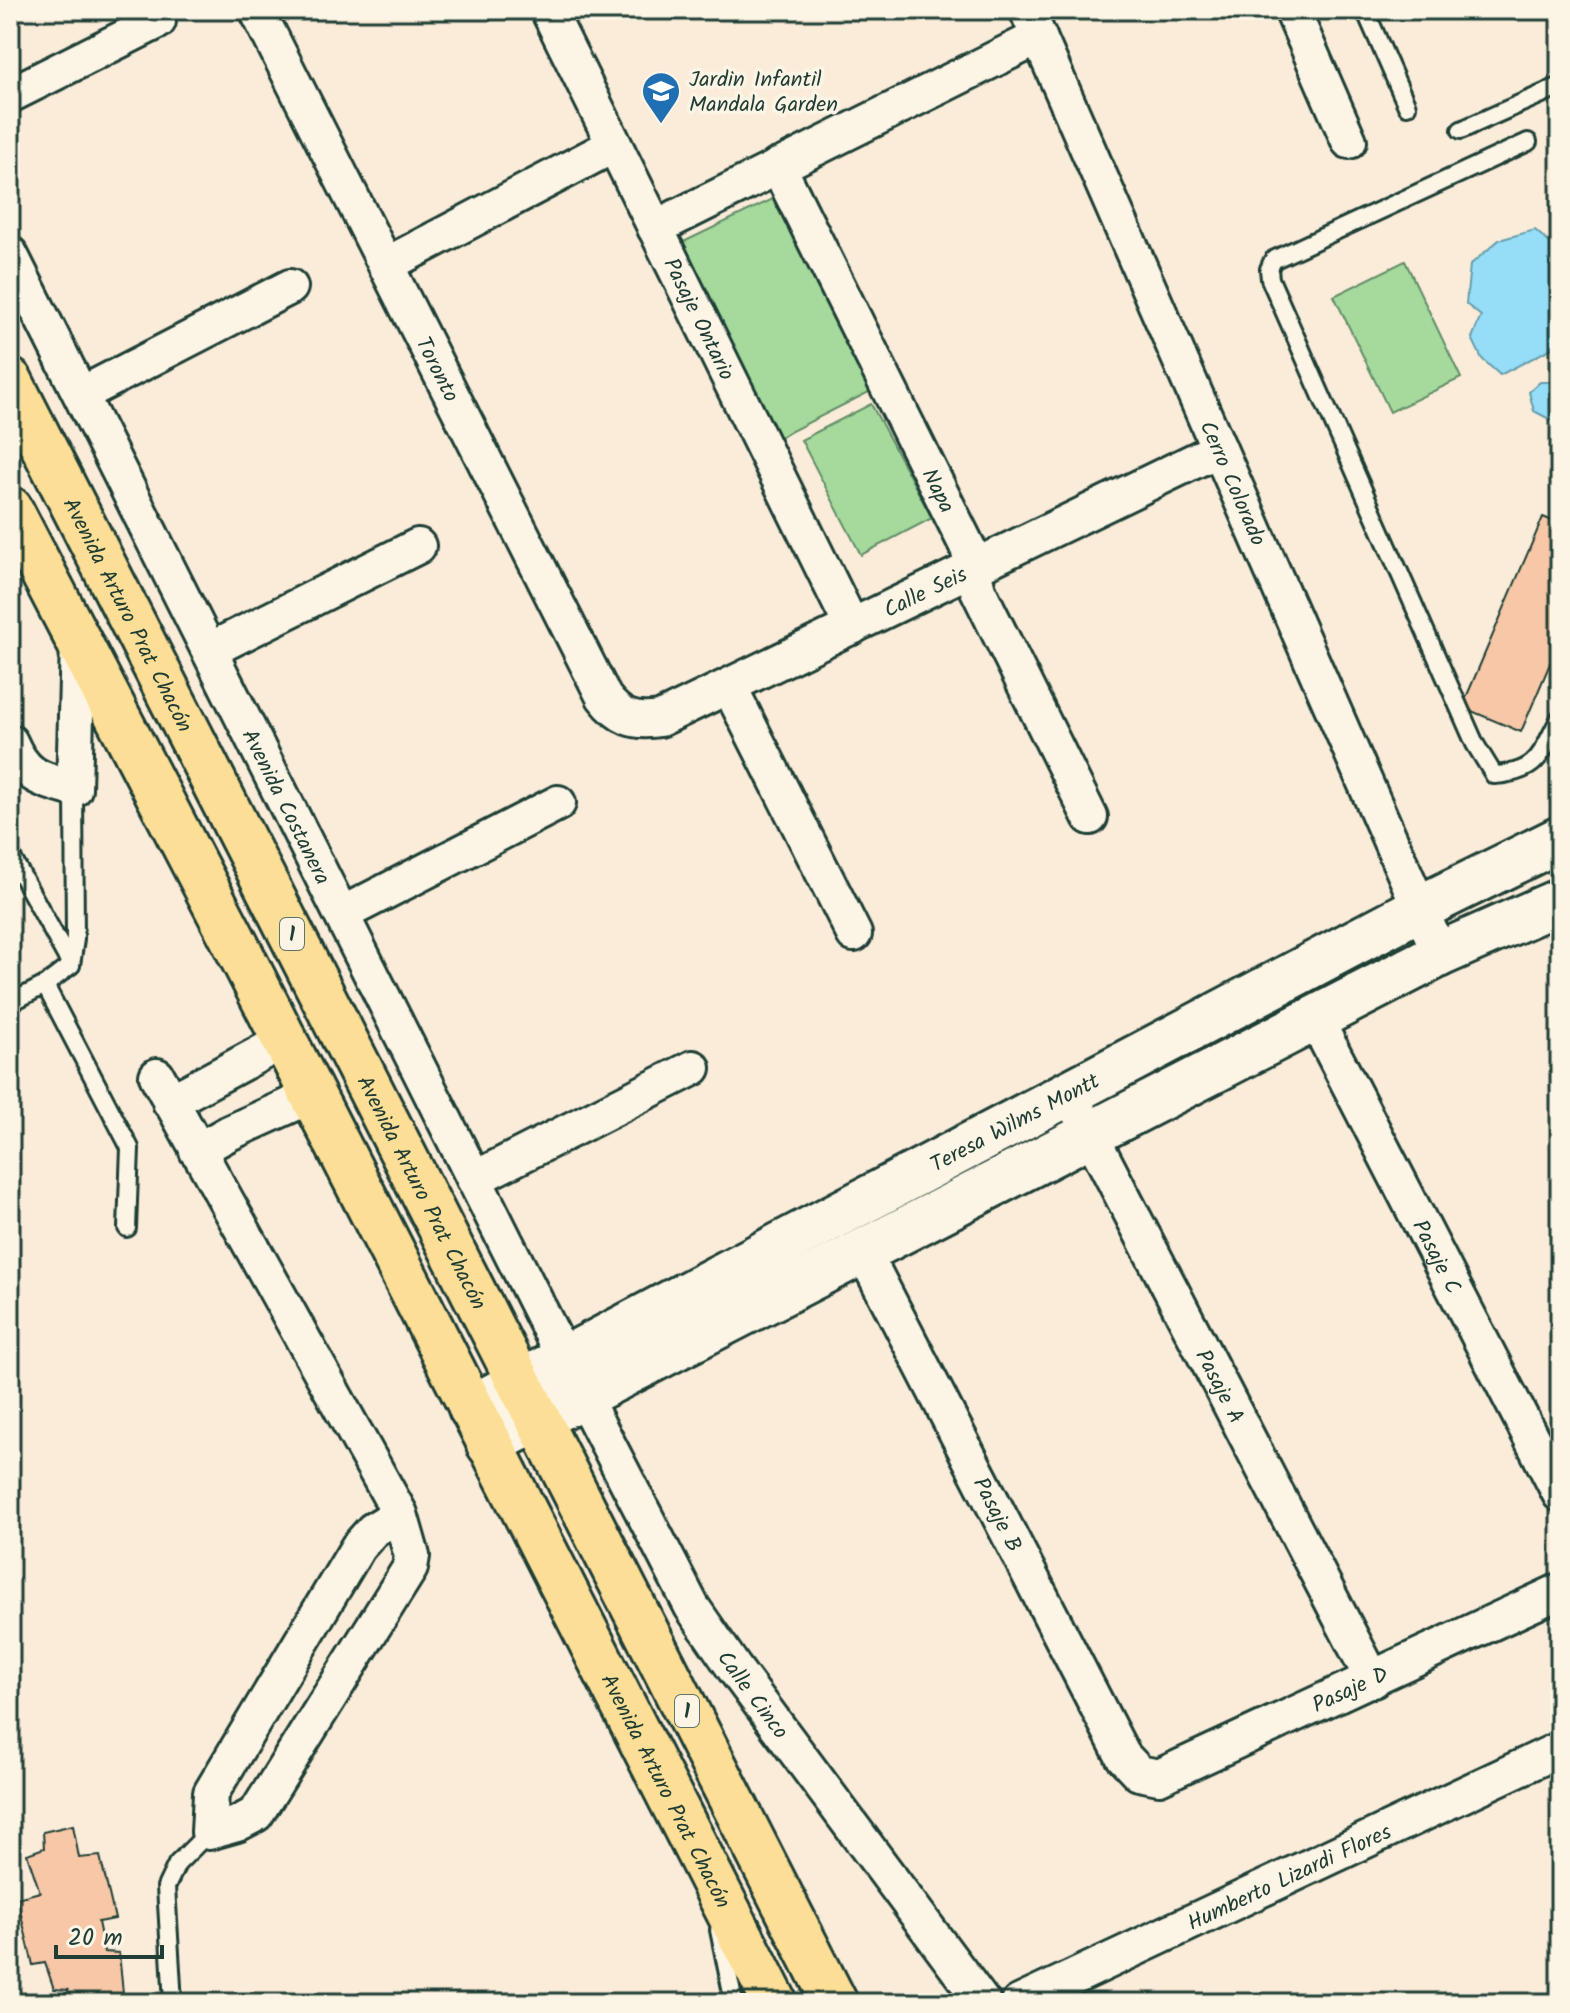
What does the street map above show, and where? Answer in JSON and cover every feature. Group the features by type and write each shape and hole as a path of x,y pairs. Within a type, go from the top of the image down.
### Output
{"main road":[{"name":"Avenida Arturo Prat Chacón","path":"10,381 835,2003"},
{"name":"Avenida Arturo Prat Chacón","path":"10,509 285,1040 775,2003"}],"street":[{"name":"Toronto","path":"257,10 604,697 615,711 628,719"},
{"name":"Pasaje Ontario","path":"548,10 852,627"},
{"path":"1292,10 1349,141"},
{"path":"10,95 158,21"},
{"path":"655,228 778,166 1033,23"},
{"name":"Cerro Colorado","path":"1033,23 1440,954"},
{"path":"386,265 614,145"},
{"name":"Napa","path":"778,166 968,548 978,590 1090,817"},
{"name":"Avenida Costanera","path":"10,254 574,1377"},
{"path":"82,394 290,287"},
{"name":"Calle Seis","path":"628,719 643,722 660,719 1219,449"},
{"path":"210,650 418,546"},
{"path":"10,742 24,768 36,777 74,789 78,642"},
{"path":"729,686 854,934"},
{"path":"342,914 558,803"},
{"name":"Teresa Wilms Montt","path":"480,1426 574,1377 1069,1093 1420,908 1560,839"},
{"name":"Teresa Wilms Montt","path":"574,1377 863,1251 1440,954 1560,901"},
{"name":"Pasaje C","path":"1315,1018 1560,1494"},
{"path":"285,1040 163,1089 400,1514 412,1556 410,1568 256,1814 237,1824 209,1832 211,1793 358,1547 373,1530 400,1514"},
{"path":"474,1179 693,1068"},
{"name":"Pasaje A","path":"1069,1093 1373,1680"},
{"path":"197,1151 313,1095"},
{"name":"Pasaje B","path":"863,1251 1123,1756 1139,1773"},
{"name":"Calle Cinco","path":"574,1377 675,1575 712,1638 983,2003"},
{"name":"Pasaje D","path":"1139,1773 1159,1777 1560,1591"},
{"name":"Humberto Lizardi Flores","path":"1019,2003 1560,1749"}],"lane":[{"path":"1365,10 1407,106"},
{"path":"1461,130 1560,86"},
{"path":"1528,142 1273,260 1269,269 1270,279 1462,715 1494,775 1511,774 1534,765 1560,718"},
{"path":"10,1003 45,985 71,965 75,939 74,789"},
{"path":"10,854 71,965"},
{"path":"45,985 130,1148 127,1228"},
{"path":"173,2003 166,1887 177,1864 209,1832"},
{"path":"707,1870 734,2003"}],"green space":[{"path":"777,197 871,391 772,441 673,247"},
{"path":"1405,261 1461,378 1390,412 1334,296"},
{"path":"871,404 932,518 861,555 801,440"}],"water":[{"path":"1535,230 1560,252 1560,344 1500,375 1482,359 1472,338 1481,316 1466,304 1470,265 1499,240"},
{"path":"1540,382 1560,382 1560,421 1553,421 1534,411 1529,392"}],"building":[{"path":"1543,517 1560,524 1560,640 1521,732 1462,707"},
{"path":"73,1825 79,1858 100,1856 115,1919 98,1922 104,1952 119,1953 124,2003 70,2003 68,1990 54,1989 45,1963 33,1965 17,1898 40,1892 27,1854 44,1848 43,1832"}],"place":[{"name":"Jardin Infantil Mandala Garden","path":"661,125"}]}
